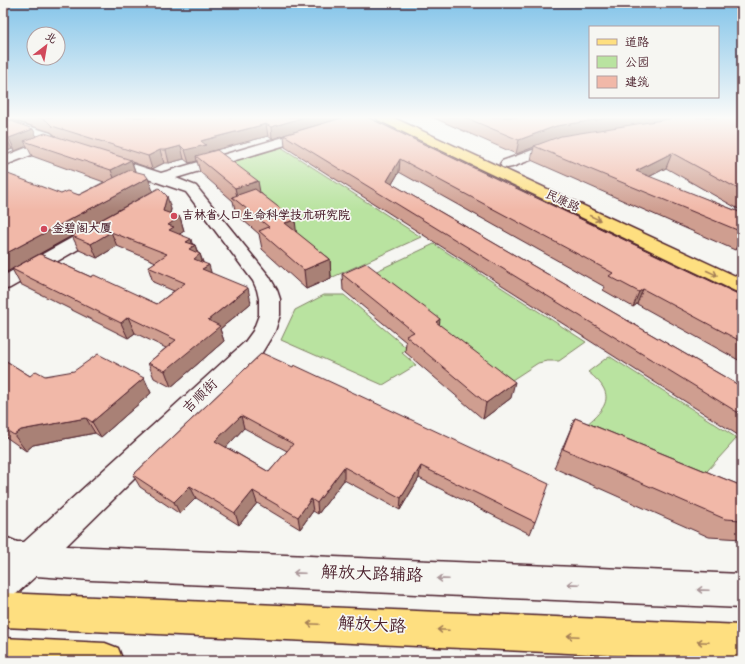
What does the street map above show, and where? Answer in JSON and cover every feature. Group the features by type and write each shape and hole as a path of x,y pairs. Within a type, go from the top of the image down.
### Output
{"main road":[{"name":"民康路","path":"448,148 742,287"},
{"name":"民康路","path":"472,148 742,272"},
{"name":"解放大路","path":"3,610 742,643"},
{"path":"3,656 105,661"}],"street":[{"path":"3,162 37,148"},
{"path":"68,148 80,152"},
{"path":"167,186 276,148"},
{"path":"507,164 546,148"},
{"name":"吉顺街","path":"3,583 16,556 253,348 264,331 270,316 271,304 268,292 262,280 191,189 167,186 95,156"},
{"path":"3,284 113,222"},
{"name":"解放大路辅路","path":"16,556 99,564 742,591"}],"green space":[{"path":"278,148 283,148 421,237 333,277 290,241 221,165"},
{"path":"434,244 586,342 559,361 538,363 512,380 366,276"},
{"path":"324,295 344,295 408,349 402,353 416,365 383,385 281,340 295,310"},
{"path":"609,356 737,438 698,481 579,431 595,417 605,403 606,396 604,389 588,372"}],"building":[{"path":"45,148 93,148 131,160 111,170"},
{"path":"122,148 174,148 160,150 148,156"},
{"path":"183,148 193,148 185,150"},
{"path":"305,148 432,148 742,296 742,342 643,289 639,292 609,276 613,273 400,159 387,181 742,387 742,415"},
{"path":"539,148 742,148 742,191 672,153 636,171 742,213 742,232"},
{"path":"217,150 258,181 235,188 196,156"},
{"path":"130,170 145,174 148,178 3,255 3,176 8,174 61,194 68,191 79,195"},
{"path":"159,188 167,196 163,211 180,217 168,225 174,227 169,230 191,239 186,242 195,245 189,249 200,254 194,259 209,265 202,269 248,288 208,320 220,326 165,371 148,363 176,340 128,317 121,323 12,269 40,254 91,277 94,275 157,304 185,283 148,267 167,254 111,232 91,244 72,236"},
{"path":"255,189 295,220 285,223 330,259 304,270 259,231 269,227 232,197"},
{"path":"366,263 440,319 436,322 515,382 486,403 406,336 414,332 342,274"},
{"path":"262,353 293,367 294,365 549,484 535,522 421,466 401,498 344,467 317,503 311,499 298,517 253,491 235,513 190,486 174,502 133,475","holes":["241,416 293,444 269,472 215,441"]},
{"path":"98,354 144,378 92,422 86,418 21,430 14,435 3,428 3,359 30,376 36,371 45,376 74,371"},
{"path":"575,418 742,486 742,520 725,519 563,449"}],"place":[{"name":"吉林省人口生命科学技术研究院","path":"174,216"},
{"name":"金碧阁大厦","path":"44,229"}]}
